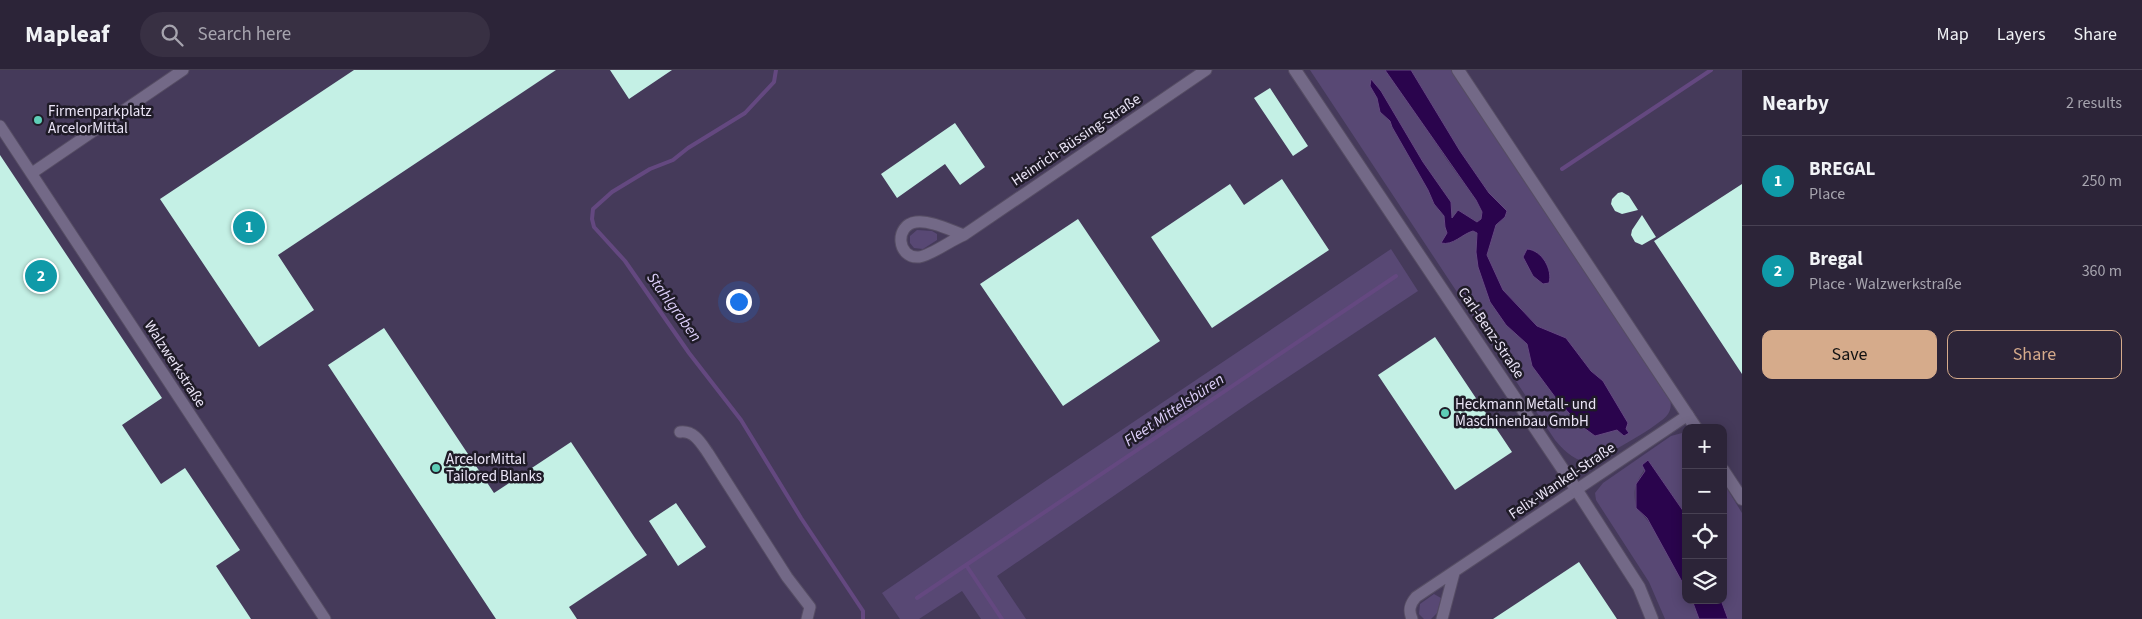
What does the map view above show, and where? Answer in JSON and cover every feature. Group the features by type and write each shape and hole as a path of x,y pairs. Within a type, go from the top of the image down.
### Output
{"street":[{"path":"32,174 184,70"},
{"name":"Heinrich-Büssing-Straße","path":"964,235 916,222 902,231 900,241 909,255 921,257 964,235 1206,70"},
{"name":"Carl-Benz-Straße","path":"1295,70 1640,587 1652,619"},
{"path":"1458,70 1694,424"},
{"name":"Walzwerkstraße","path":"0,126 325,619"},
{"name":"Felix-Wankel-Straße","path":"1412,619 1409,611 1412,601 1688,415"},
{"path":"680,432 696,436 787,577 810,607 807,619"},
{"path":"1727,476 1742,500"},
{"path":"1442,619 1454,573"}],"shaded area":[{"path":"0,70 1742,70 1742,619 0,619"},
{"path":"1310,70 1385,70 1390,74 1476,200 1482,212 1481,219 1477,222 1458,210 1452,219 1451,202 1423,162 1381,91 1371,80 1370,86 1377,98 1380,112 1390,121 1434,204 1444,216 1445,227 1448,233 1446,238 1454,241 1466,233 1473,231 1477,233 1476,252 1506,325 1527,344 1532,366 1617,430 1626,429 1603,381 1591,371 1566,339 1537,326 1503,290 1487,255 1496,225 1505,217 1507,211 1489,193 1460,151 1411,70 1451,70 1669,395 1671,402 1668,414 1645,432 1593,463 1576,459 1563,449 1555,440"},
{"path":"1385,70 1411,70 1460,151 1489,193 1507,211 1505,217 1496,225 1487,255 1503,290 1537,326 1566,338 1591,371 1603,381 1628,423 1626,429 1629,433 1624,436 1617,430 1595,436 1580,425 1558,401 1532,366 1527,344 1506,325 1490,302 1478,267 1476,252 1477,233 1469,232 1450,243 1441,243 1447,233 1444,216 1434,204 1390,121 1380,112 1377,98 1370,86 1371,79 1381,91 1423,162 1451,202 1452,218 1458,210 1477,222 1481,219 1482,212 1476,200"},
{"path":"917,230 932,231 937,234 937,240 923,249 914,248 910,243 910,236"},
{"path":"1391,249 1418,291 1252,401 997,576 1026,619 981,619 962,591 919,619 900,619 882,593"},
{"path":"1527,249 1542,257 1548,267 1549,283 1543,284 1533,276 1523,257"},
{"path":"1682,433 1682,509 1648,460 1636,486 1636,508 1660,538 1675,565 1682,581 1682,604 1693,604 1699,619 1665,619 1649,582 1596,500 1595,493 1603,483 1671,436"},
{"path":"1648,460 1682,509 1682,582 1647,518 1636,508 1636,484 1645,471 1642,465"},
{"path":"1727,489 1742,513 1742,619 1728,619 1722,604 1727,604"},
{"path":"1434,594 1441,598 1437,613 1431,619 1424,619 1419,614 1420,604"},
{"path":"1693,604 1722,604 1728,619 1699,619"}],"building":[{"path":"354,70 556,70 278,255 314,310 259,347 160,199"},
{"path":"610,70 672,70 629,99"},
{"path":"1270,88 1308,146 1293,156 1254,98"},
{"path":"955,123 985,167 960,185 945,164 897,198 881,174"},
{"path":"0,155 162,398 122,425 161,484 185,468 240,550 216,566 251,619 0,619"},
{"path":"1282,179 1329,250 1212,328 1151,237 1230,184 1244,205"},
{"path":"1742,184 1742,374 1654,241"},
{"path":"1622,192 1629,196 1638,210 1622,214 1615,211 1611,204 1612,199"},
{"path":"1642,215 1656,237 1642,245 1635,242 1631,235 1632,230"},
{"path":"1078,219 1160,341 1063,406 980,284"},
{"name":"ArcelorMittal Tailored Blanks","path":"384,328 494,493 571,442 647,555 569,607 577,619 496,619 328,365"},
{"name":"Heckmann Metall- und Maschinenbau GmbH","path":"1435,337 1512,452 1455,490 1378,375"},
{"path":"676,503 706,547 678,566 649,521"},
{"path":"1579,562 1617,619 1493,619"}],"waterway":[{"name":"Stahlgraben","path":"776,70 774,82 745,113 688,148 673,160 650,169 612,192 593,209 592,219 594,227 625,261 689,353 741,420 801,518 863,611 863,619"},
{"name":"Fleet Mittelsbüren","path":"1562,169 1711,70"},
{"name":"Fleet Mittelsbüren","path":"1002,619 966,565 1396,276"},
{"name":"Fleet Mittelsbüren","path":"917,598 966,565"}],"place":[{"name":"Firmenparkplatz ArcelorMittal","path":"38,120"},
{"name":"BREGAL","path":"249,227"},
{"name":"Bregal","path":"41,276"},
{"name":"Heckmann Metall- und Maschinenbau GmbH","path":"1445,413"},
{"name":"ArcelorMittal Tailored Blanks","path":"436,468"}]}
